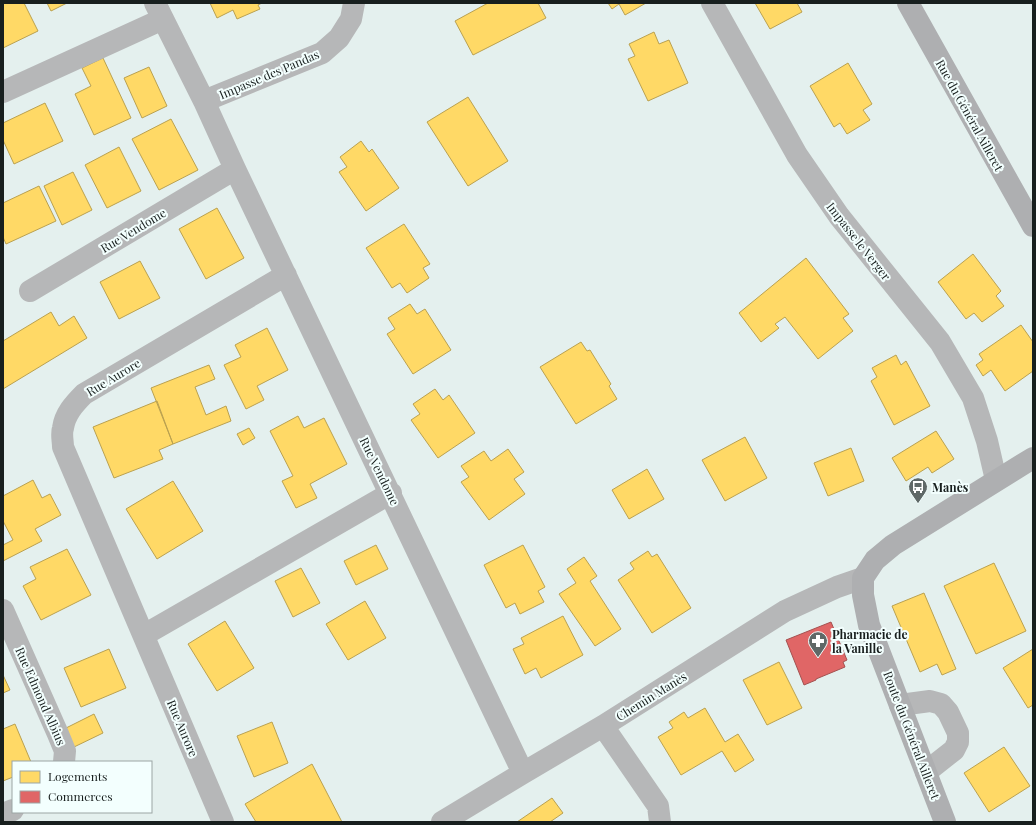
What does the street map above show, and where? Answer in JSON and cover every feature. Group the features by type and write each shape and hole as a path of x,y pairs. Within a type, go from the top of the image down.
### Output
{"main road":[{"name":"Rue du Général Ailleret","path":"908,3 1033,226"},
{"path":"863,578 875,560 893,545 1033,458"},
{"name":"Route du Général Ailleret","path":"863,578 862,595 869,624 946,822"}],"street":[{"name":"Impasse des Pandas","path":"204,101 322,53 339,38 351,19 354,3"},
{"name":"Impasse le Verger","path":"712,3 797,155 839,216 940,342 973,398 987,441 996,480"},
{"name":"Rue Vendome","path":"3,92 159,11 204,101 523,773"},
{"name":"Rue Vendome","path":"30,291 236,169"},
{"name":"Rue Aurore","path":"223,822 63,447 62,429 67,414 84,394 286,275"},
{"path":"144,635 391,493"},
{"name":"Chemin Manès","path":"442,822 603,726 784,611 837,587 863,578"},
{"name":"Rue Edmond Albius","path":"3,610 65,751 64,761"},
{"path":"900,705 930,701 941,704 948,712 958,733 958,742 954,750 926,772"},
{"path":"603,726 658,806 660,822"}],"building: Logements":[{"path":"3,3 24,3 38,31 3,48"},
{"path":"47,3 67,3 51,11"},
{"path":"210,3 262,3 258,5 260,9 237,19 233,10 217,18"},
{"path":"488,3 538,3 546,18 473,55 455,21"},
{"path":"608,3 646,3 625,15 619,4 612,9"},
{"path":"755,3 797,3 802,12 770,29"},
{"path":"654,32 659,44 669,40 688,83 648,101 628,59 635,56 629,44"},
{"path":"103,58 131,118 94,135 75,94 91,86 82,68"},
{"path":"848,63 872,104 863,110 870,120 847,134 840,123 834,127 810,86"},
{"path":"149,67 167,106 142,118 124,78"},
{"path":"468,97 508,161 468,186 427,122"},
{"path":"45,103 63,141 14,164 3,140 3,123"},
{"path":"171,119 198,170 159,190 132,139"},
{"path":"361,141 369,152 372,149 399,188 366,211 339,172 347,167 340,157"},
{"path":"119,147 141,191 107,208 85,165"},
{"path":"73,172 92,210 62,225 44,186"},
{"path":"39,186 56,221 6,244 3,237 3,203"},
{"path":"217,208 244,258 206,279 179,229"},
{"path":"404,224 430,264 423,268 429,278 407,293 400,283 392,288 366,248"},
{"path":"973,254 1001,291 996,296 1004,306 982,322 974,313 966,319 938,282"},
{"path":"806,258 849,314 843,318 853,331 818,359 785,317 775,324 779,328 761,342 739,313"},
{"path":"140,261 160,298 119,319 100,282"},
{"path":"410,304 417,314 425,309 451,350 413,374 387,334 395,329 388,318"},
{"path":"51,312 59,326 74,316 87,338 3,389 3,341"},
{"path":"1021,325 1033,342 1033,371 1005,391 991,370 983,376 976,365 983,360 979,354"},
{"path":"267,328 288,370 257,386 264,400 246,409 224,365 241,357 235,345"},
{"path":"581,342 587,351 590,350 611,384 609,386 617,399 576,424 540,367"},
{"path":"896,355 901,365 906,361 930,406 894,425 871,381 877,377 872,368"},
{"path":"209,365 215,379 195,387 206,415 226,406 231,421 173,444 151,388"},
{"path":"435,389 443,400 449,395 475,433 438,458 411,420 420,414 413,404"},
{"path":"157,401 173,444 159,450 163,459 114,478 93,427"},
{"path":"298,416 304,428 324,418 347,464 310,484 317,498 296,508 282,481 293,476 270,431"},
{"path":"249,428 255,438 243,445 237,434"},
{"path":"936,431 954,459 932,473 928,467 906,481 892,458"},
{"path":"745,437 767,478 725,501 702,460"},
{"path":"851,448 864,481 828,496 814,463"},
{"path":"508,449 524,472 514,479 525,494 489,520 461,482 469,477 461,466 484,451 491,461"},
{"path":"647,469 664,499 629,519 612,490"},
{"path":"33,480 42,498 50,494 61,515 35,529 42,541 3,561 3,545 13,540 3,521 3,496"},
{"path":"173,481 203,531 157,559 126,509"},
{"path":"376,545 388,569 356,585 344,561"},
{"path":"523,545 545,587 538,591 544,602 520,614 515,603 506,608 484,565"},
{"path":"67,549 91,595 41,620 23,586 36,579 30,567"},
{"path":"648,551 652,557 657,554 691,608 652,633 618,580 634,569 630,563"},
{"path":"584,557 597,576 590,581 621,629 595,646 559,594 576,583 567,569"},
{"path":"994,563 1026,631 976,654 944,586"},
{"path":"301,568 320,603 293,617 275,581"},
{"path":"924,593 956,669 942,675 937,664 920,672 892,606"},
{"path":"365,601 386,638 348,660 326,624"},
{"path":"563,616 583,655 541,678 536,668 525,674 513,649 524,644 521,638"},
{"path":"225,621 254,668 217,691 188,644"},
{"path":"109,649 126,688 81,707 64,668"},
{"path":"1033,649 1033,705 1028,708 1003,668"},
{"path":"779,662 802,708 767,725 743,680"},
{"path":"3,675 10,690 3,693"},
{"path":"705,708 725,742 738,734 754,760 735,772 722,751 681,775 658,737 673,728 669,722 684,712 688,718"},
{"path":"94,714 103,733 74,747 64,729"},
{"path":"272,722 288,763 254,777 237,736"},
{"path":"15,724 31,761 12,761 12,777 3,781 3,729"},
{"path":"1004,747 1030,786 989,812 964,773"},
{"path":"312,764 342,822 256,822 245,804"},
{"path":"552,798 563,813 550,822 517,822"}],"building: Commerces":[{"path":"831,622 847,660 843,662 845,667 804,685 786,640"}],"place":[{"name":"Manès","path":"918,504"},
{"name":"Pharmacie de la Vanille","path":"818,658"}]}
